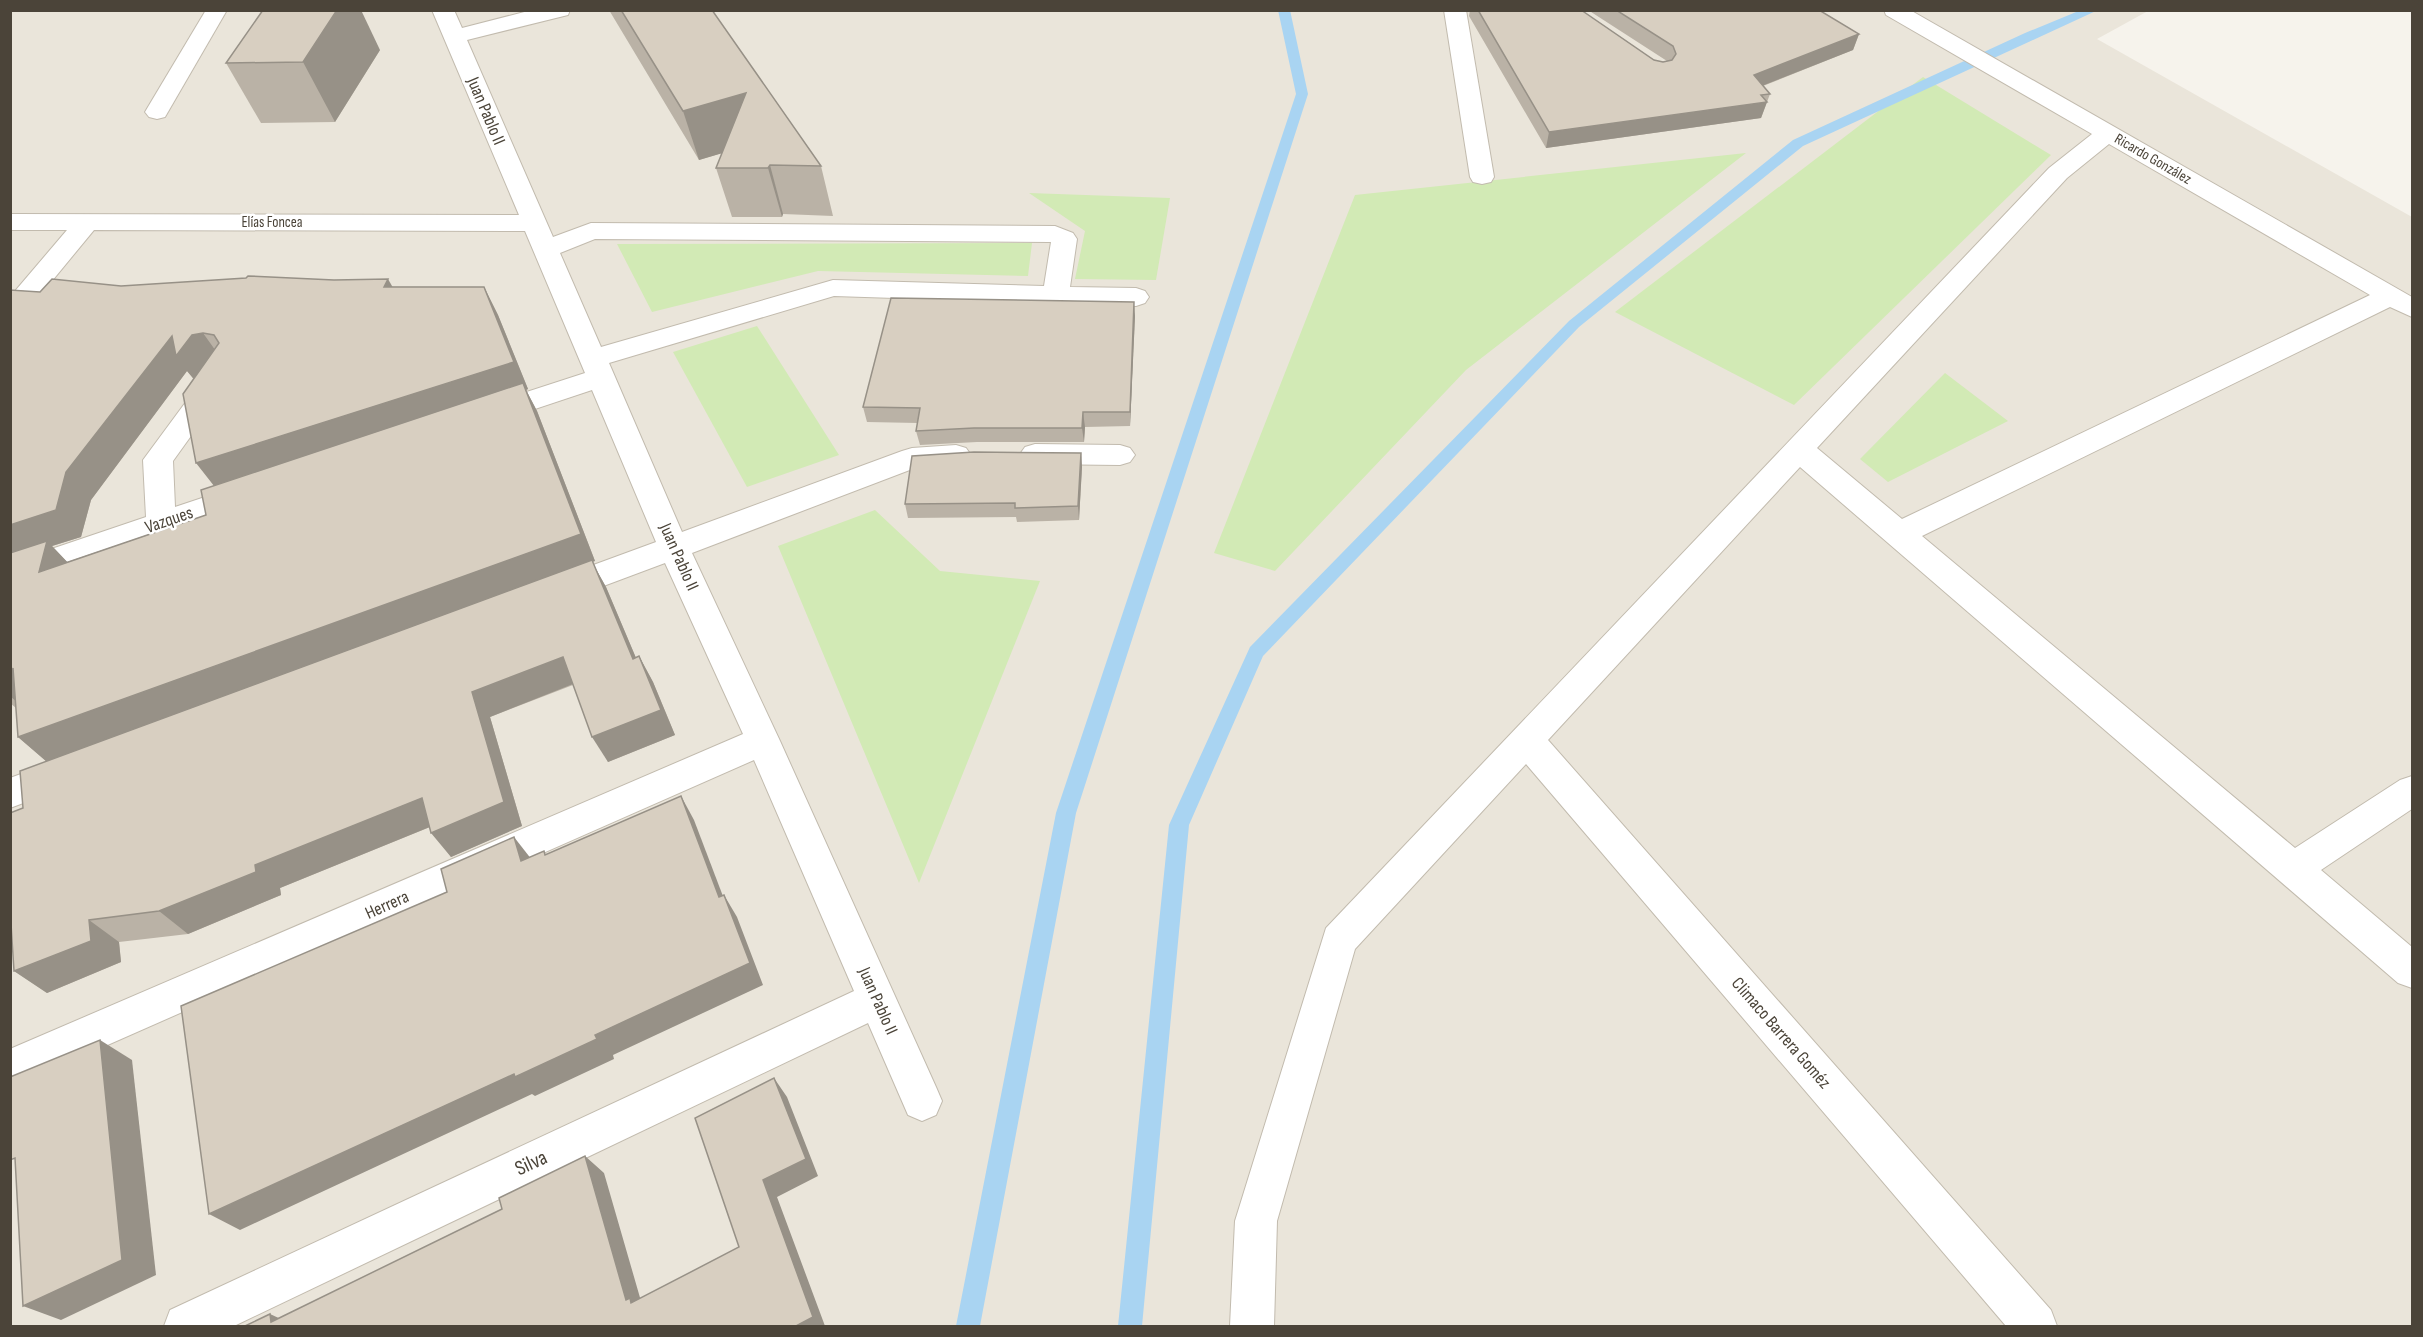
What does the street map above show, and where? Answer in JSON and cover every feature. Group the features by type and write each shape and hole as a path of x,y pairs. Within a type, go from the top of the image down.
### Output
{"street":[{"path":"157,112 217,10"},
{"path":"448,24 560,10"},
{"path":"1455,10 1482,177"},
{"name":"Ricardo González","path":"1894,10 2402,302"},
{"name":"Juan Pablo II","path":"448,24 674,548 763,741 922,1101"},
{"path":"1251,1326 1256,1221 1339,940 2058,173 2108,133"},
{"name":"Elías Foncea","path":"10,222 87,222 540,236"},
{"path":"10,315 87,222"},
{"path":"540,236 591,231 1055,234 1064,239 1056,294"},
{"path":"466,422 597,368 832,288 1136,297"},
{"path":"1898,534 2402,302"},
{"path":"161,523 158,460 223,372"},
{"path":"1800,450 2412,970"},
{"path":"528,602 912,458 977,454"},
{"path":"1013,454 1120,455"},
{"name":"Vazques","path":"10,575 274,485"},
{"name":"Climaco Barrera Goméz","path":"1527,740 2035,1326"},
{"name":"Herrera","path":"10,1070 763,741"},
{"path":"10,793 89,764"},
{"path":"2293,869 2412,791"},
{"name":"Silva","path":"186,1326 877,999"}],"shaded area":[{"path":"10,11 2148,11 2097,39 2412,217 2412,1326 11,1326"}],"green space":[{"path":"1923,77 2051,155 1794,405 1615,312"},
{"path":"1746,153 1466,370 1275,571 1214,553 1355,195"},
{"path":"1029,193 1170,198 1156,280 1075,279 1085,231"},
{"path":"1032,243 1028,276 818,271 652,312 617,244"},
{"path":"757,326 839,455 747,487 673,352"},
{"path":"1945,373 2008,421 1888,482 1860,459"},
{"path":"875,510 940,571 1040,581 919,883 778,546"}],"building":[{"path":"263,10 337,10 303,62 226,63"},
{"path":"621,10 712,10 821,166 770,165 768,168 716,168 746,93 683,111"},
{"path":"1478,10 1581,10 1654,60 1663,62 1672,60 1676,54 1673,46 1616,10 1819,10 1859,34 1754,75 1770,94 1761,95 1767,102 1549,132"},
{"path":"248,276 334,280 388,279 384,287 484,287 514,362 196,463 183,394 219,343 214,335 203,333 192,335 176,356 172,336 66,472 56,510 10,525 10,290 40,292 52,279 121,286 246,278"},
{"path":"891,298 1134,302 1130,412 1083,412 1082,428 974,428 916,431 920,408 863,407"},
{"path":"523,383 581,534 18,737 13,668 10,677 10,553 47,541 39,572 206,515 201,490"},
{"path":"974,452 1081,453 1078,506 1015,508 1015,503 905,504 912,456"},
{"path":"592,560 633,659 639,656 661,710 592,737 563,657 472,692 504,802 431,833 422,798 255,865 256,872 159,911 89,920 91,941 14,971 10,908 10,813 23,808 20,771"},
{"path":"681,796 719,897 724,895 750,963 595,1035 597,1039 515,1077 514,1074 209,1214 181,1006 447,892 441,869 514,837 521,861 544,851 545,855"},
{"path":"100,1040 122,1260 23,1306 15,1158 10,1160 10,1077"},
{"path":"774,1078 806,1159 763,1180 813,1317 796,1326 245,1326 270,1314 271,1322 502,1209 499,1198 585,1156 626,1300 630,1298 631,1303 739,1247 695,1118"}],"waterway":[{"path":"968,1326 1066,813 1302,94 1284,10"},
{"path":"1130,1326 1179,825 1256,652 1574,324 1798,143 2029,36 2092,10"}]}
